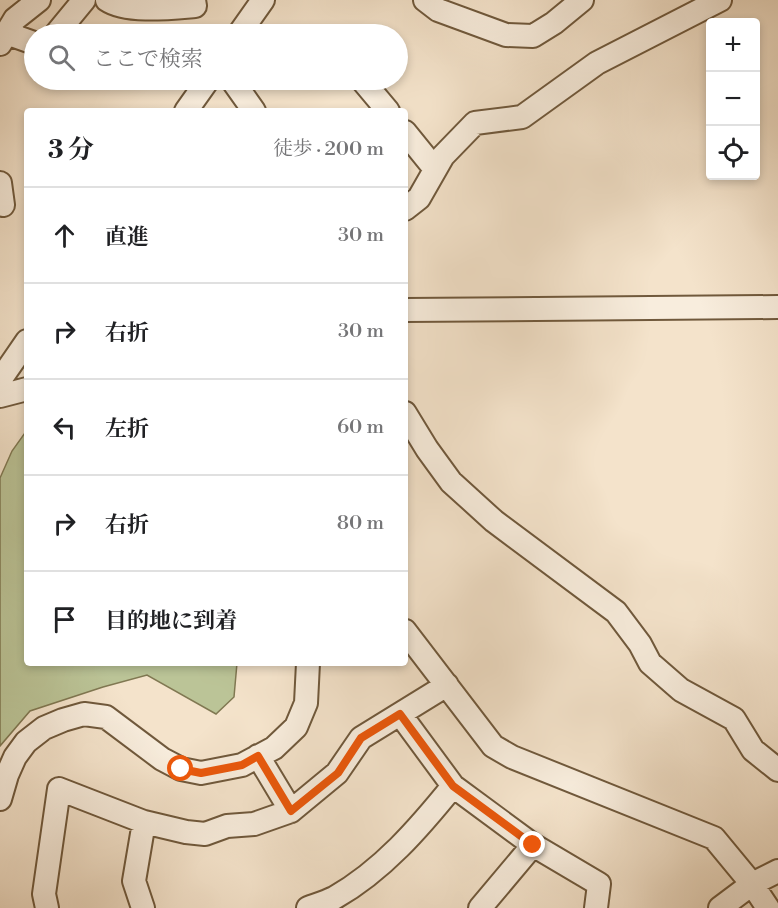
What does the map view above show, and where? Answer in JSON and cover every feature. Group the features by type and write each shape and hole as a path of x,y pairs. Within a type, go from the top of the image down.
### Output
{"street":[{"path":"24,42 3,39 15,20 39,0"},
{"path":"64,24 84,0"},
{"path":"107,0 113,4 149,10 195,6 194,0"},
{"path":"246,24 263,0"},
{"path":"425,0 438,10 506,35 533,36 554,23 582,0"},
{"path":"408,206 418,198 443,156 475,123 522,117 597,63 720,0"},
{"path":"188,108 201,90"},
{"path":"239,90 252,108"},
{"path":"370,90 385,108"},
{"path":"408,136 435,169"},
{"path":"408,310 778,307"},
{"path":"0,380 24,345"},
{"path":"0,396 24,389"},
{"path":"408,418 451,482 494,521 616,612 640,644 650,663 681,690 734,719 753,750 778,770"},
{"path":"408,635 494,746 512,757 714,838 752,884 768,908"},
{"path":"0,799 6,775 26,742 44,728 84,714 106,717 162,759 181,769 201,773 242,765 274,748 296,727 306,703 308,666"},
{"path":"47,908 44,894 59,789 144,822 186,832 205,834 227,826 254,824 291,811 338,773 361,738 447,685"},
{"path":"400,714 453,786 533,845 599,884 596,908"},
{"path":"258,756 291,811"},
{"path":"308,908 333,899 374,871 424,823 453,786"},
{"path":"143,908 134,881 144,822"},
{"path":"480,908 533,845"},
{"path":"720,908 752,884 778,871"}],"green space":[{"path":"24,434 24,666 237,666 234,697 216,714 147,675 30,711 0,746 0,478 12,451"}],"route":[{"path":"181,769 201,773 242,765 258,756 291,811 338,773 361,738 400,714 453,786 533,845"}]}
